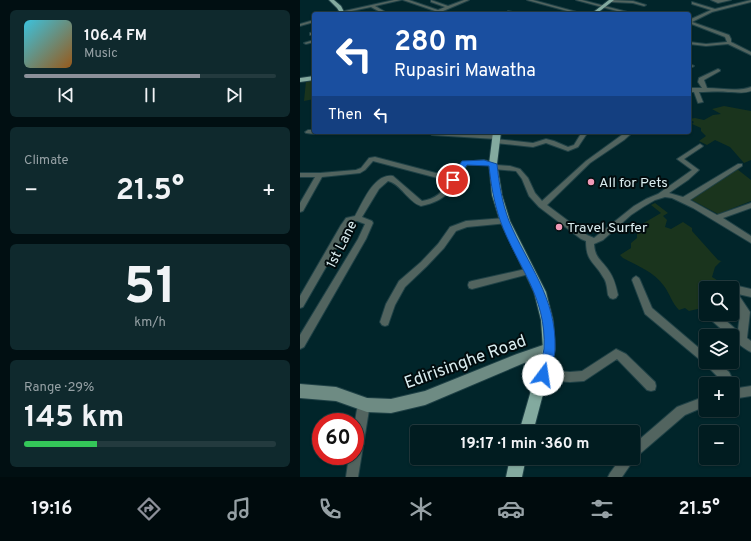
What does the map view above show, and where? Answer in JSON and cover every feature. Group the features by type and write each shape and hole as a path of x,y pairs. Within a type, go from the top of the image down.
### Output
{"main road":[{"path":"331,0 339,6 342,12"},
{"path":"595,12 612,0"},
{"path":"300,80 312,78"},
{"path":"496,137 493,166 497,195 505,221 540,292 547,320 549,349 528,425"},
{"name":"Edirisinghe Road","path":"300,391 336,394 364,404 392,406 425,398 522,358 549,349"},
{"path":"514,477 517,465"}],"street":[{"path":"346,12 400,0"},
{"path":"404,0 434,12"},
{"path":"438,12 467,0"},
{"path":"529,0 574,12"},
{"path":"578,0 624,12"},
{"path":"612,0 633,2 644,5"},
{"path":"712,0 718,2 729,0"},
{"path":"691,21 715,10 751,1"},
{"path":"432,2 448,7"},
{"path":"693,3 715,10"},
{"path":"372,6 383,12"},
{"path":"300,24 312,22"},
{"path":"691,23 727,36 729,38 729,43"},
{"path":"306,43 312,42"},
{"path":"691,43 706,45 729,43 751,54"},
{"path":"706,91 700,82 701,79 718,70"},
{"path":"691,90 728,90 744,92 751,89"},
{"path":"696,91 700,102"},
{"path":"434,134 496,137 533,145 546,141 568,149 576,146 584,134"},
{"path":"542,205 588,162 628,134"},
{"path":"300,175 358,172 363,169 368,162 375,159 453,180 465,163 484,162 493,166 518,170 525,178 532,194 542,205 584,237 595,241 602,237 619,220 634,209 660,195 696,170 680,159 700,146"},
{"path":"684,200 740,165"},
{"path":"300,209 320,175"},
{"name":"1st Lane","path":"300,344 362,239 369,223 358,218 372,193 387,177 400,184 414,199 421,204 435,202 445,194 453,180"},
{"path":"660,195 670,195 684,200 751,240"},
{"path":"716,218 747,206 751,213"},
{"path":"300,304 344,227 349,220 358,218"},
{"path":"385,322 391,304 402,284 441,246 453,229 466,224 505,221"},
{"path":"590,239 591,254 595,263 605,273 609,280 613,295"},
{"path":"472,285 530,271"},
{"path":"636,280 648,311 699,354"},
{"path":"739,290 751,293"},
{"path":"739,303 745,312 742,340"},
{"path":"719,321 751,347"},
{"path":"543,375 570,378 584,376 616,354 622,357 651,386"},
{"path":"717,369 726,377"},
{"path":"739,390 751,391"},
{"path":"352,477 364,404"},
{"path":"640,447 681,411 699,404"},
{"path":"614,477 623,465"}],"green space":[{"path":"312,80 312,99 304,101 306,81"},
{"path":"724,106 751,111 751,160 744,163 730,147 715,140 707,145 699,141 706,136 701,131 701,128 692,124 694,122 691,119 704,120 713,115 721,114 712,109"},
{"path":"737,169 751,180 751,201 718,214 690,199"},
{"path":"655,203 668,213 663,216 667,220 665,227 671,229 683,222 692,228 692,231 718,260 721,261 715,267 712,277 718,281 699,281 699,309 689,311 685,308 679,310 660,281 620,255 631,248 631,243 637,238 637,227 661,213 651,205"}],"place":[{"name":"All for Pets","path":"591,182"},
{"name":"Travel Surfer","path":"559,227"}],"route":[{"path":"453,180 465,163 484,162 493,164 497,195 505,221 540,292 547,320 549,349 543,375"}]}
